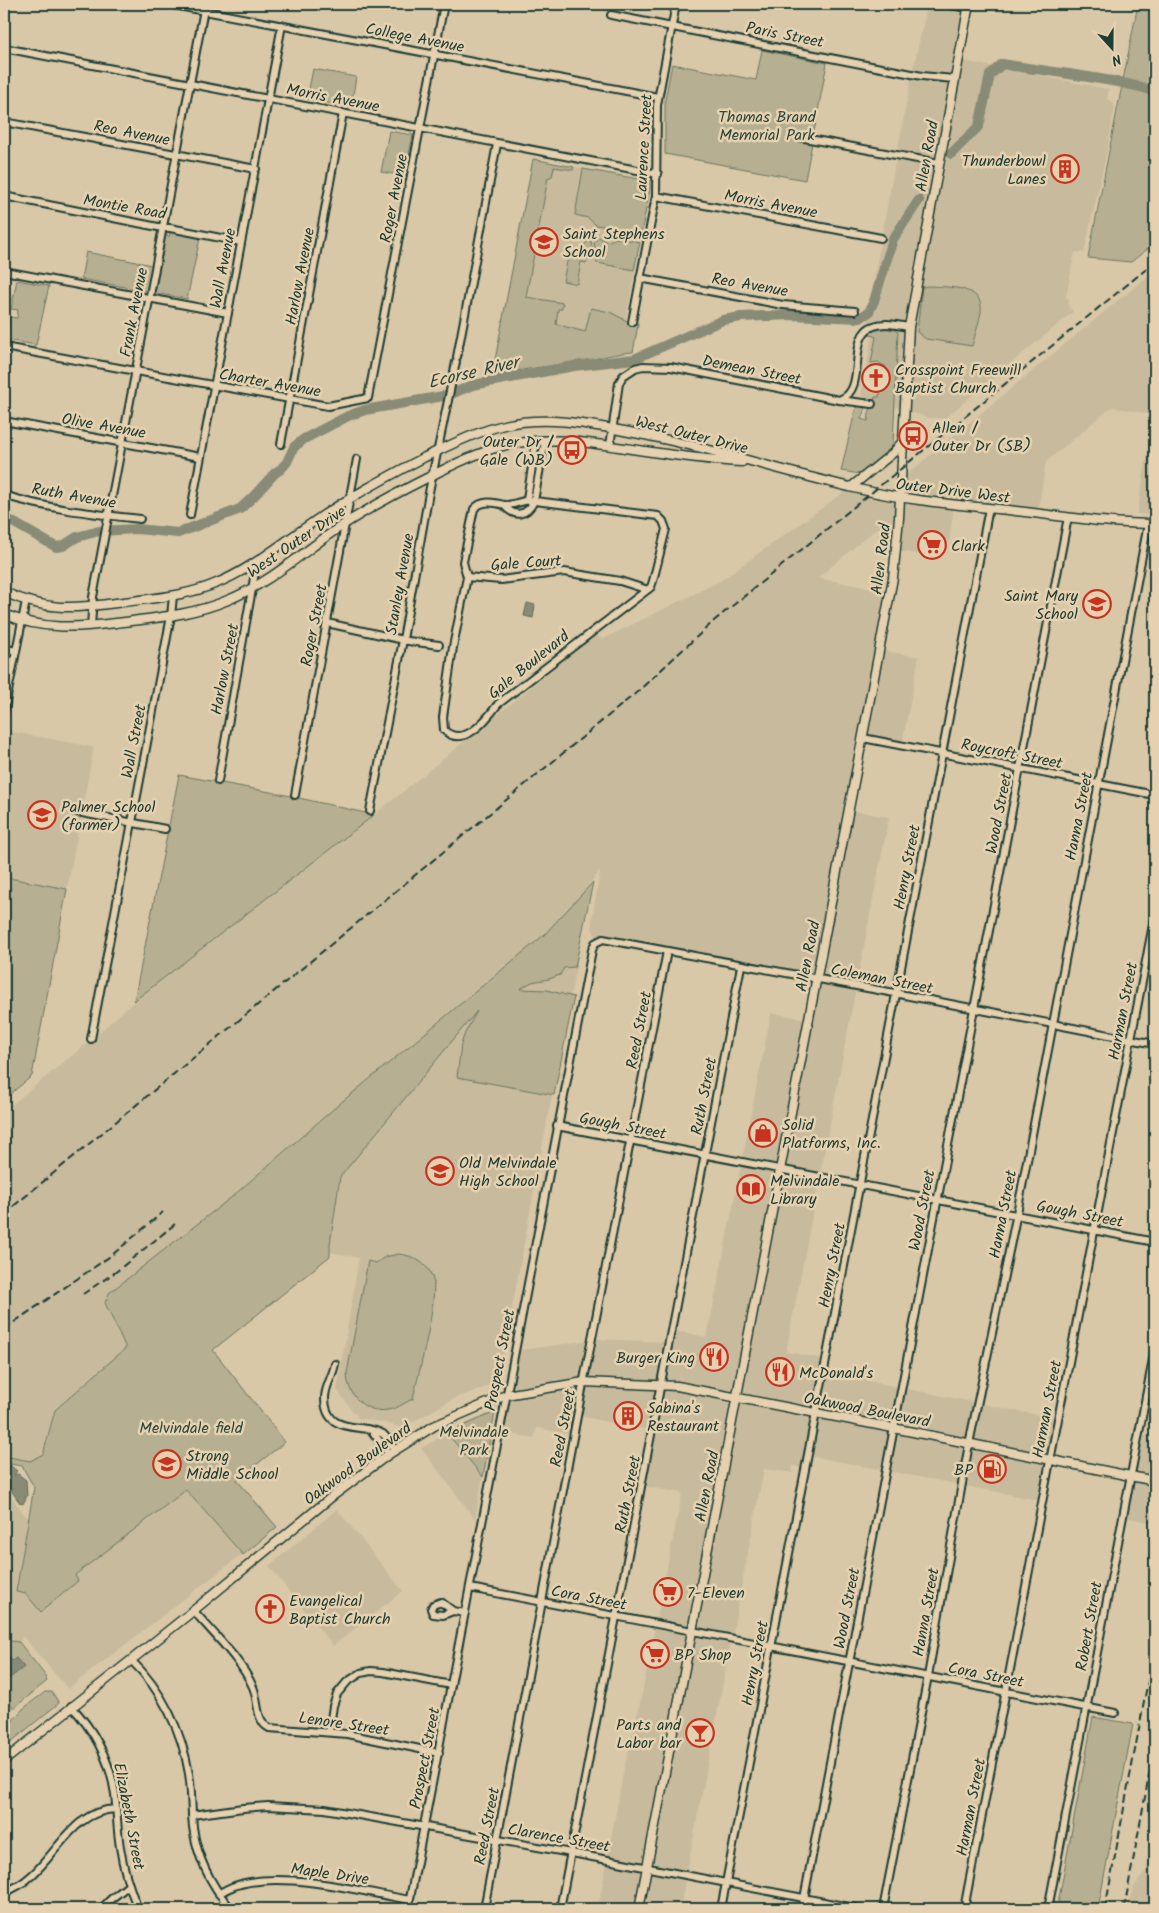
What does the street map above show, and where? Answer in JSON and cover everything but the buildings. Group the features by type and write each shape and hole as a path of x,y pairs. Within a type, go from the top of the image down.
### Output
{"main road":[{"name":"Allen Road","path":"639,1909 894,578 909,327 968,6"},
{"name":"West Outer Drive","path":"4,592 26,602 59,608 173,596 216,584 242,572 350,498 438,451 479,432 526,421 567,421 612,429 678,441 752,462"},
{"name":"West Outer Drive","path":"4,614 56,627 91,626 172,616 200,610 254,588 346,523 433,475 490,449 520,442 546,440 610,446 713,461 752,462"},
{"path":"851,488 894,453 903,441"},
{"name":"Outer Drive West","path":"752,462 851,488 900,498 1068,517 1152,524"},
{"name":"Oakwood Boulevard","path":"4,1761 334,1495 392,1451 449,1418 506,1395 584,1382 662,1384 1155,1481"}],"street":[{"name":"College Avenue","path":"168,4 204,7 282,26 658,98"},
{"name":"Roger Avenue","path":"368,398 444,4"},
{"name":"Laurence Street","path":"632,322 656,196 658,174 658,98 676,4"},
{"path":"945,4 968,6"},
{"name":"Frank Avenue","path":"91,626 91,606 103,540 204,7"},
{"name":"Paris Street","path":"611,15 922,76 954,79"},
{"name":"Wall Avenue","path":"190,515 282,26"},
{"name":"Morris Avenue","path":"4,48 658,174"},
{"name":"Harlow Avenue","path":"281,444 343,114"},
{"name":"Reo Avenue","path":"4,122 256,169"},
{"path":"799,137 939,163"},
{"name":"Stanley Avenue","path":"370,810 497,144"},
{"name":"Montie Road","path":"4,196 241,242"},
{"name":"Morris Avenue","path":"656,196 881,238"},
{"path":"4,271 228,313"},
{"name":"Reo Avenue","path":"640,278 783,305 855,311"},
{"path":"839,400 851,391 861,340 866,331 872,326 881,324 909,327"},
{"name":"Charter Avenue","path":"4,347 331,406 368,398"},
{"name":"Demean Street","path":"612,429 618,383 627,372 643,366 671,367 839,400 872,404"},
{"name":"Olive Avenue","path":"4,421 200,457"},
{"path":"610,446 612,429"},
{"path":"530,500 546,440"},
{"path":"530,500 536,441"},
{"name":"Roger Street","path":"295,795 357,459"},
{"name":"Ruth Avenue","path":"4,495 19,500 140,520"},
{"name":"Gale Boulevard","path":"504,504 511,512 517,514 526,512 530,500"},
{"name":"Gale Boulevard","path":"530,500 653,515 661,518 666,529 654,581 651,587 645,589 498,704 477,727 466,735 460,736 446,732 442,722 453,647 467,577 463,562 474,509 478,505 487,502 517,504 530,500"},
{"name":"Henry Street","path":"721,1909 989,508"},
{"name":"Wood Street","path":"802,1909 1068,517"},
{"name":"Hanna Street","path":"883,1909 928,1676 969,1444 1016,1214 1098,784 1152,524"},
{"name":"Harlow Street","path":"218,781 254,588 257,562"},
{"name":"Gale Court","path":"467,577 501,580 564,572 620,581 645,589"},
{"name":"Wall Street","path":"92,1039 172,616 173,596"},
{"path":"4,712 26,602"},
{"path":"327,623 439,646"},
{"path":"4,648 16,651"},
{"name":"Roycroft Street","path":"863,738 1155,794"},
{"path":"77,812 166,828"},
{"name":"Harman Street","path":"964,1909 1155,914"},
{"name":"Coleman Street","path":"603,940 1155,1044"},
{"name":"Prospect Street","path":"408,1909 593,946 598,941 603,940"},
{"name":"Reed Street","path":"484,1909 667,952"},
{"name":"Ruth Street","path":"560,1909 741,966"},
{"name":"Gough Street","path":"557,1126 1155,1242"},
{"name":"Robert Street","path":"1048,1909 1155,1349"},
{"path":"335,1364 325,1398 327,1410 338,1423 347,1427 371,1430 392,1451"},
{"name":"Cora Street","path":"470,1588 928,1676 1006,1693 1115,1712"},
{"name":"Lenore Street","path":"193,1610 248,1676 257,1696 260,1718 264,1725 274,1729 329,1732 438,1753"},
{"path":"453,1611 465,1613"},
{"path":"131,1660 141,1669 158,1692 178,1732 189,1772 195,1837 201,1858 219,1894 230,1909"},
{"path":"329,1732 333,1706 338,1694 347,1682 361,1673 371,1670 451,1685"},
{"name":"Elizabeth Street","path":"72,1706 90,1728 103,1753 112,1779 120,1848 138,1909"},
{"name":"Clarence Street","path":"192,1815 243,1808 293,1806 325,1809 571,1853 860,1909"},
{"path":"4,1892 16,1888 31,1878 84,1818 99,1811 116,1809"},
{"name":"Maple Drive","path":"219,1894 228,1888 243,1884 293,1880 410,1900"},
{"path":"101,1909 130,1885"}],"shaded area":[{"path":"928,4 969,4 958,60 1109,89 1107,99 1113,102 1115,107 1084,253 1075,252 1066,297 1069,299 1068,306 1073,312 944,419 929,418 861,396 873,332 866,331 881,238 912,73"},
{"path":"533,159 650,181 626,320 618,353 492,376"},
{"path":"1155,270 1155,515 1137,514 1154,415 1112,407 1046,462 1038,513 954,504 949,542 926,556 906,552 896,553 898,518 875,530 818,578 891,592 880,650 919,657 902,745 863,738 849,810 889,817 786,1352 826,1359 824,1372 1058,1419 1043,1501 809,1456 806,1469 793,1466 792,1473 764,1469 680,1909 598,1909 624,1768 640,1703 682,1493 642,1486 653,1431 578,1416 574,1435 537,1428 534,1438 499,1432 514,1351 599,1339 668,1342 671,1330 707,1337 771,1013 809,1019 817,979 598,941 592,928 592,919 600,871 569,910 544,935 338,1105 233,1196 126,1348 55,1410 39,1463 4,1462 4,1111 91,1040 134,1001 374,815 595,635 603,639 720,581 851,487 900,498 901,479"},
{"path":"527,603 535,605 533,618 524,616"},
{"name":"Palmer School (former)","path":"8,731 94,747 67,889 4,877 4,752"},
{"path":"583,930 498,1383 453,1399 401,1429 394,1425 358,1418 337,1390 359,1258 330,1252 330,1256 213,1350 285,1442 237,1480 277,1527 68,1689 23,1637 19,1642 4,1640 4,1487 29,1520 16,1591 82,1449 333,1222 354,1098"},
{"path":"447,1433 483,1477 475,1519 421,1448"},
{"path":"1139,1434 1155,1436 1155,1523 1122,1517"},
{"path":"4,1465 11,1466 17,1471 14,1475 18,1474 26,1480 27,1496 23,1504 20,1503 8,1486 8,1479 10,1477 4,1477"},
{"path":"337,1509 403,1591 333,1646 269,1566"},
{"path":"7,1654 12,1661 16,1658 24,1667 6,1681 4,1678 4,1656"},
{"path":"4,1696 14,1708 4,1715"},
{"path":"1155,1821 1155,1909 1128,1909 1133,1888 1148,1868"}],"green space":[{"path":"1138,4 1155,5 1155,243 1131,262 1088,258"},
{"name":"Thomas Brand Memorial Park","path":"762,50 827,63 805,180 665,154 665,100 672,64 756,80"},
{"path":"313,69 356,77 351,107 307,99"},
{"path":"389,131 413,135 405,176 381,172"},
{"path":"533,159 574,167 573,170 554,167 552,176 548,178 526,297 563,303 562,309 558,309 556,324 585,332 591,308 610,312 629,322 638,323 633,352 492,376"},
{"path":"583,169 650,181 640,239 617,234 610,227 596,225 588,218 575,215"},
{"path":"170,232 200,238 187,299 155,293 166,234 169,237"},
{"path":"599,237 607,242 616,238 640,242 634,270 597,263 594,242"},
{"path":"591,241 593,254 590,256 581,247"},
{"path":"570,248 579,250 588,260 586,263 581,262 577,284 563,281"},
{"path":"86,252 152,265 147,291 81,279"},
{"path":"17,280 49,286 36,345 6,340 10,317 17,318 18,310 11,309"},
{"path":"922,287 962,289 977,297 981,303 981,312 972,346 926,339 917,332"},
{"path":"876,328 894,329 898,332 893,444 890,450 860,474 841,471 856,407 863,406 865,410 861,419 868,421 875,397 879,397 886,367 878,362 871,363 876,337 869,334"},
{"path":"179,775 286,795 374,815 134,1001"},
{"path":"4,877 67,889 32,1076 4,1099"},
{"name":"Melvindale field","path":"593,882 575,967 564,968 560,975 532,982 520,989 547,990 574,997 554,1095 457,1077 461,1044 477,1011 340,1177 330,1244 330,1256 213,1350 285,1442 237,1480 277,1527 243,1555 186,1490 75,1575 78,1581 41,1612 26,1594 16,1592 34,1487 22,1466 4,1463 4,1456 30,1461 43,1454 55,1410 126,1348 105,1303 109,1293 233,1196 338,1105 544,935"},
{"path":"398,1254 408,1256 422,1263 432,1276 434,1286 431,1317 413,1399 388,1410 372,1409 365,1406 354,1395 350,1389 347,1373 368,1261 376,1263 385,1257"},
{"name":"Melvindale Park","path":"495,1412 483,1477 447,1433"},
{"path":"4,1640 19,1642 44,1674 47,1681 14,1708 4,1696"},
{"path":"45,1692 52,1692 59,1703 11,1742 9,1734 13,1720 25,1707"},
{"path":"1093,1717 1133,1724 1098,1909 1057,1909"}],"waterway":[{"name":"Ecorse River","path":"951,154 979,126 990,75 1002,64 1108,80 1155,93"},
{"name":"Ecorse River","path":"4,517 56,547 63,546 77,537 99,531 137,529 178,533 240,509 281,469 287,462 294,447 304,439 348,416 365,410 449,395 473,385 574,366 634,359 723,320 741,317 792,315 860,318 869,312 874,301 893,239 919,200"}],"railway":[{"path":"4,1214 636,693 715,620 1155,262"},
{"path":"4,1329 112,1255 163,1212"},
{"path":"83,1294 117,1271 175,1224"},
{"path":"1105,1909 1147,1686 1155,1657"},
{"path":"1124,1909 1155,1744"}],"place":[{"name":"Thunderbowl Lanes","path":"1065,169"},
{"name":"Saint Stephens School","path":"544,242"},
{"name":"Crosspoint Freewill Baptist Church","path":"876,378"},
{"name":"Allen / Outer Dr (SB)","path":"913,436"},
{"name":"Outer Dr / Gale (WB)","path":"572,450"},
{"name":"Clark","path":"932,545"},
{"name":"Saint Mary School","path":"1097,604"},
{"name":"Palmer School (former)","path":"42,815"},
{"name":"Solid Platforms, Inc.","path":"763,1133"},
{"name":"Old Melvindale High School","path":"440,1171"},
{"name":"Melvindale Library","path":"751,1189"},
{"name":"Burger King","path":"714,1357"},
{"name":"McDonald's","path":"780,1372"},
{"name":"Sabina's Restaurant","path":"628,1416"},
{"name":"Strong Middle School","path":"167,1464"},
{"name":"BP","path":"992,1469"},
{"name":"7-Eleven","path":"668,1592"},
{"name":"Evangelical Baptist Church","path":"270,1609"},
{"name":"BP Shop","path":"655,1654"},
{"name":"Parts and Labor bar","path":"700,1733"}]}
